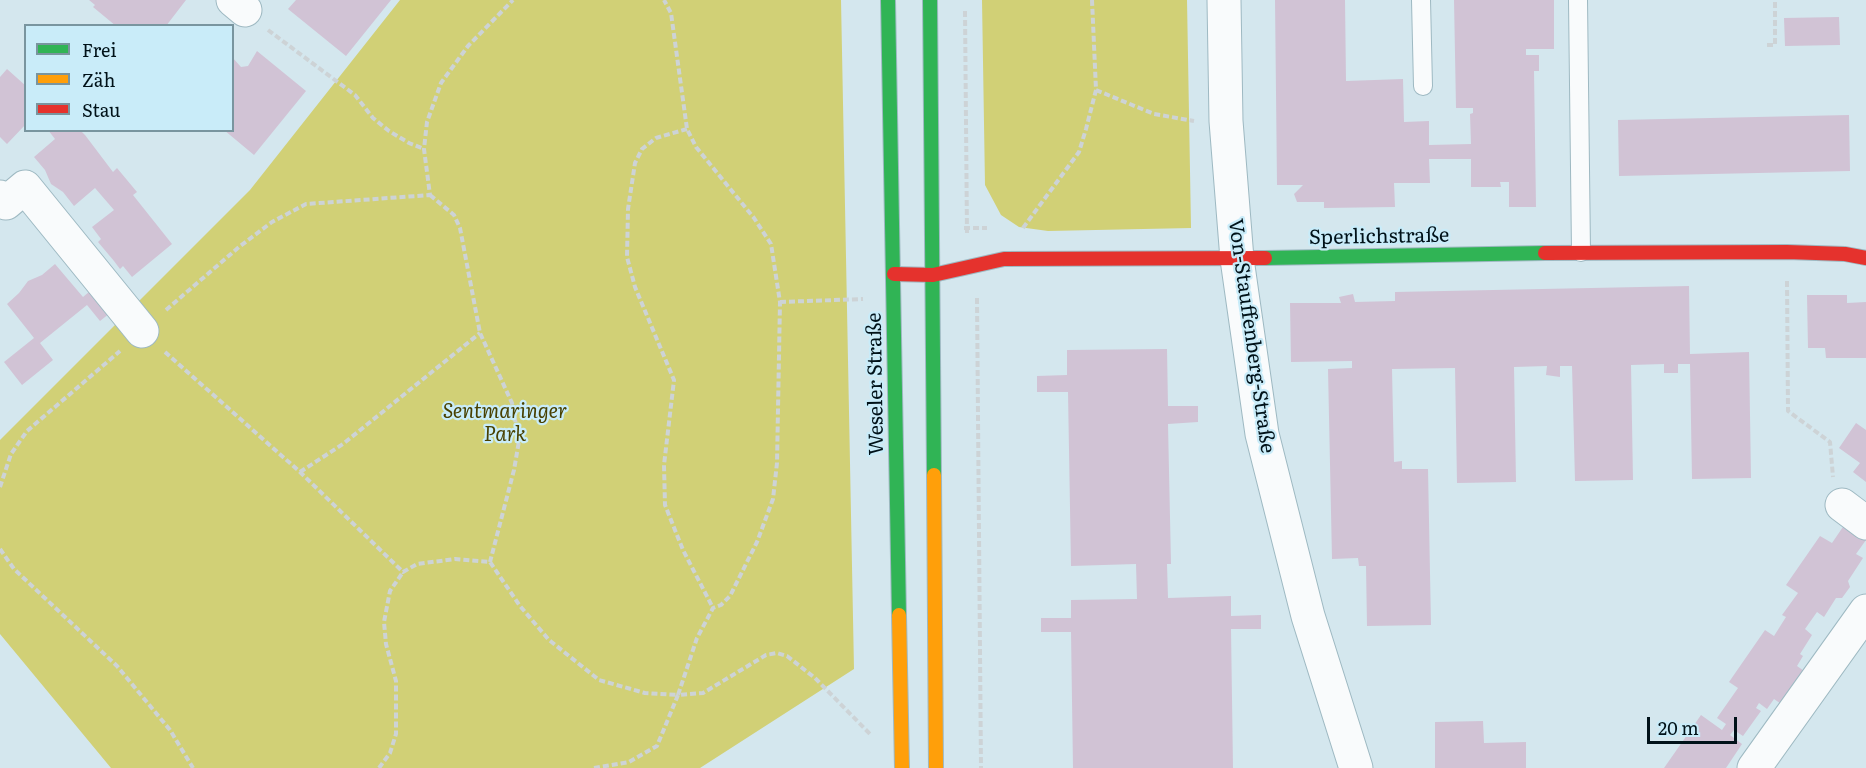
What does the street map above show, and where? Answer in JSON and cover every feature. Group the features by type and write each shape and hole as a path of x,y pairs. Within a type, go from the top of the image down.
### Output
{"main road":[{"name":"Weseler Straße","path":"888,0 903,768"},
{"path":"930,0 936,768"},
{"name":"Sperlichstraße","path":"894,274 933,275 1004,260 1237,259 1581,252 1787,252 1845,254 1866,258"}],"street":[{"name":"Von-Stauffenberg-Straße","path":"1224,0 1226,121 1237,259 1262,434 1308,616 1356,768"},
{"path":"2,203 25,187 142,331"},
{"path":"1754,768 1866,611"}],"lane":[{"path":"1421,0 1423,86"},
{"path":"1578,0 1581,252"}],"path":[{"path":"513,0 468,46 441,83 427,122 424,149 430,195 454,215 460,228 480,333 512,402 519,441 514,470 490,562 520,606 549,640 599,680 645,693 678,695 703,693 766,655 787,656 815,678 875,739"},
{"path":"594,768 628,762 657,746 678,695 689,657 712,608 721,605 730,596 757,542 773,499 777,463 780,302 771,244 696,147 687,129 670,13 664,0"},
{"path":"964,0 966,228 977,287 981,768"},
{"path":"1023,228 1078,152 1096,90 1092,0"},
{"path":"1767,45 1775,45 1775,0"},
{"path":"239,5 355,95 374,118 389,131 424,149"},
{"path":"1096,90 1154,114 1188,121 1226,121"},
{"path":"687,129 656,138 642,149 635,163 628,209 627,257 635,286 674,380 664,465 665,505 683,550 712,608"},
{"path":"0,487 11,454 27,431 239,247 272,222 306,204 430,195"},
{"path":"1787,252 1788,411 1830,442 1834,496 1854,514"},
{"path":"780,302 862,299"},
{"path":"142,331 300,472 403,572"},
{"path":"300,472 343,444 480,333"},
{"path":"0,549 14,569 117,666 170,730 193,768"},
{"path":"380,768 390,753 396,734 396,681 386,644 384,622 390,591 403,572 417,564 455,559 490,562"}],"green space":[{"name":"Sentmaringer Park","path":"400,0 841,0 854,669 700,768 111,768 0,634 0,440 250,190"},
{"path":"982,0 1187,0 1191,228 1048,231 1019,227 1001,215 985,185"}],"building":[{"path":"89,0 186,0 168,24 114,24 93,7 95,5"},
{"path":"296,0 391,0 346,56 288,9"},
{"path":"1275,0 1345,0 1346,81 1403,79 1404,122 1429,121 1429,145 1471,144 1470,114 1473,113 1473,108 1456,108 1454,0 1554,0 1554,49 1526,49 1526,55 1539,55 1539,71 1534,71 1536,207 1509,207 1509,182 1500,182 1501,187 1471,187 1471,159 1429,159 1430,183 1394,183 1395,207 1324,208 1324,202 1297,202 1294,194 1303,185 1277,185"},
{"path":"1839,17 1840,45 1785,46 1784,18"},
{"path":"257,51 306,91 254,155 226,132 234,132 234,59 241,67 248,66"},
{"path":"7,69 24,84 24,126 7,144 0,137 0,77"},
{"path":"1849,115 1850,171 1619,176 1618,120"},
{"path":"50,132 82,132 113,172 117,168 137,192 133,195 172,244 132,277 123,266 120,269 98,242 101,239 92,227 114,210 95,188 74,206 63,192 51,184 45,170 34,157 55,139"},
{"path":"55,264 83,297 96,286 115,309 100,321 87,305 40,343 53,360 22,385 4,362 34,338 7,304 28,281 42,275"},
{"path":"1689,286 1690,354 1749,352 1751,478 1692,479 1690,364 1678,364 1678,373 1664,373 1664,364 1631,365 1633,480 1575,481 1572,366 1560,366 1560,377 1546,375 1547,366 1514,367 1516,482 1457,483 1455,368 1392,369 1394,462 1402,461 1402,469 1428,469 1431,625 1367,626 1366,566 1359,566 1358,558 1332,559 1328,369 1352,368 1352,361 1291,362 1290,303 1341,303 1339,297 1353,294 1355,302 1395,301 1395,292"},
{"path":"1807,295 1847,295 1847,303 1866,302 1866,358 1826,358 1825,348 1808,348"},
{"path":"1167,349 1168,406 1198,406 1198,422 1168,424 1171,564 1167,564 1168,598 1231,596 1231,616 1261,615 1261,629 1231,629 1233,768 1073,768 1071,632 1041,632 1041,618 1071,618 1071,600 1137,599 1136,564 1071,566 1068,392 1037,392 1037,376 1067,375 1067,350"},
{"path":"1856,423 1866,430 1866,482 1853,472 1860,463 1839,448"},
{"path":"1847,521 1866,535 1866,540 1856,554 1863,558 1848,581 1850,587 1842,598 1836,598 1824,617 1817,612 1805,629 1812,635 1800,654 1803,656 1797,666 1807,673 1784,706 1774,699 1767,709 1759,703 1756,708 1761,711 1743,736 1734,730 1730,735 1742,744 1726,768 1664,768 1701,715 1722,730 1726,724 1717,718 1738,688 1729,682 1765,630 1774,636 1786,617 1782,615 1798,593 1786,585 1820,536 1832,543"},
{"path":"1483,721 1484,743 1526,742 1526,768 1435,768 1435,722"}],"traffic: fast":[{"path":"888,0 899,615"},
{"path":"930,0 934,475"},
{"path":"1265,258 1545,253"}],"traffic: slow":[{"path":"934,475 936,768"},
{"path":"899,615 902,768"}],"traffic: jam":[{"path":"1545,253 1787,252 1845,254 1866,258"},
{"path":"894,274 933,275 1004,259 1265,258"}]}
